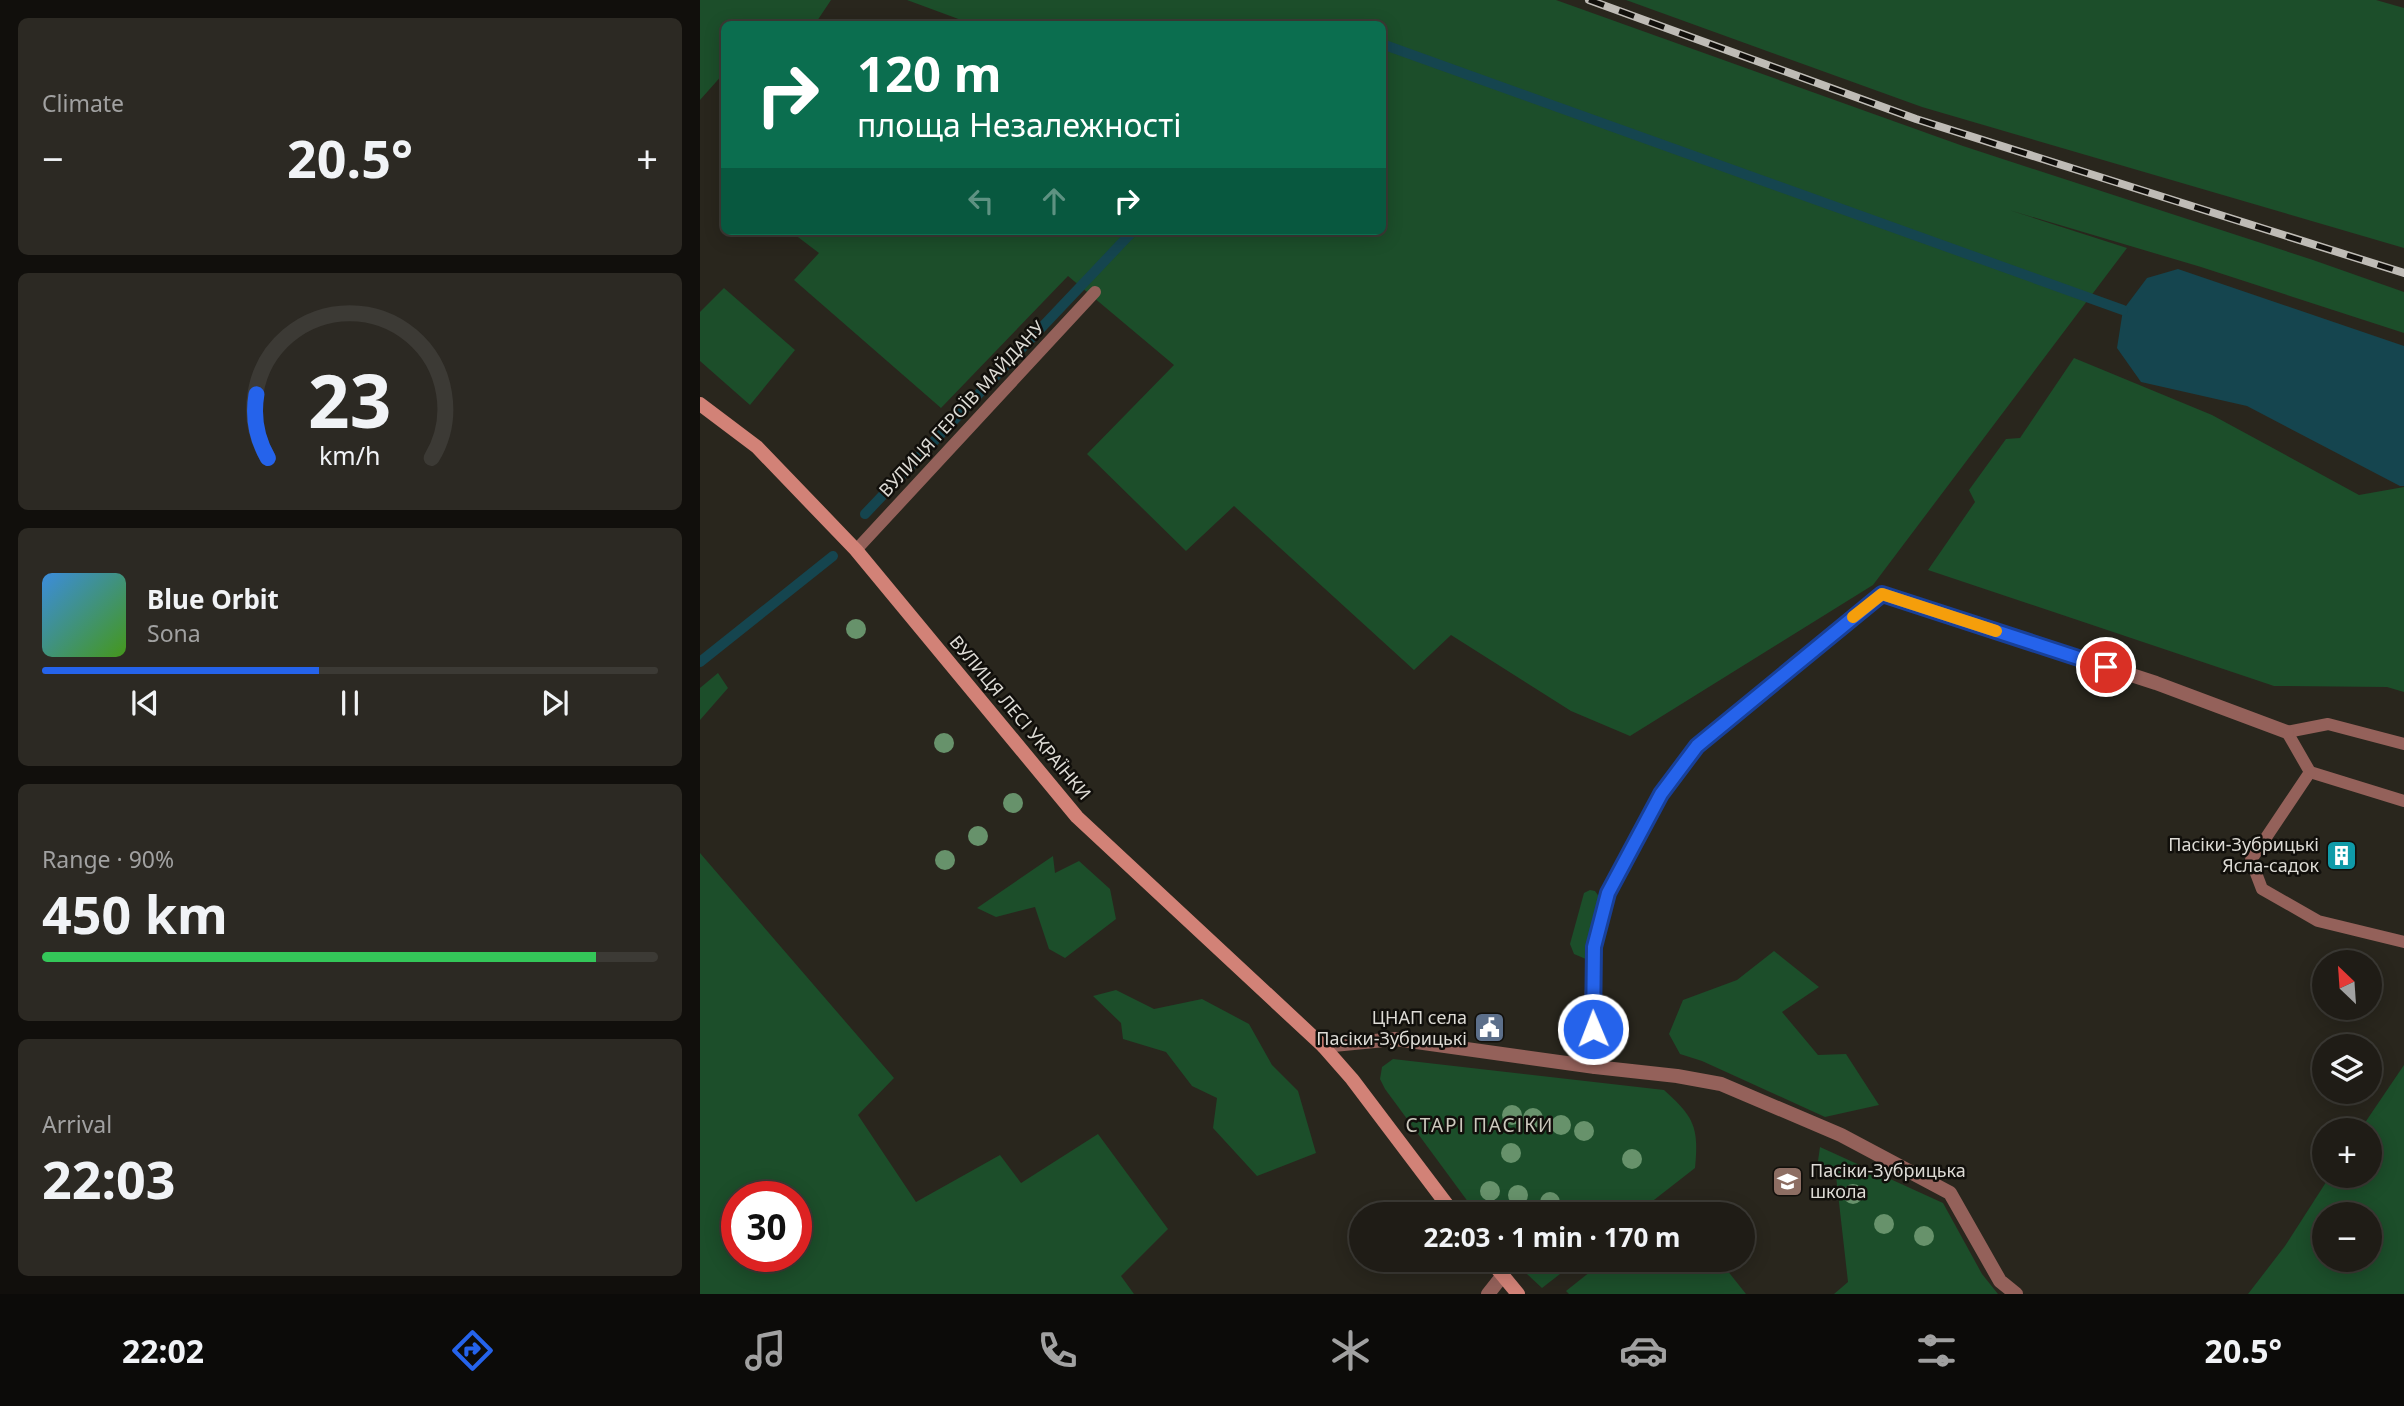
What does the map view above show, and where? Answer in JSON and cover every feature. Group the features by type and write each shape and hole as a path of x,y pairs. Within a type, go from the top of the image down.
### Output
{"main road":[{"name":"ВУЛИЦЯ ЛЕСІ УКРАЇНКИ","path":"700,404 757,447 856,550 1077,817 1323,1046 1352,1079 1445,1202"},
{"path":"1500,1272 1517,1294"}],"street":[{"path":"1595,1067 1591,1009 1594,947 1608,893 1661,794 1697,746 1882,594 2156,683 2287,732"},
{"path":"1323,1046 1395,1039 1721,1084 1841,1135 1950,1193 2000,1281 2016,1294"},
{"path":"1488,1294 1503,1275"}],"lane":[{"name":"ВУЛИЦЯ ГЕРОЇВ МАЙДАНУ","path":"856,550 1095,292"},
{"path":"2404,744 2328,724 2287,732 2309,772 2404,801"},
{"path":"2309,772 2251,860 2262,889 2318,921 2404,942"}],"green space":[{"path":"700,0 831,0 817,21 721,21 721,76 700,100"},
{"path":"907,0 1556,0 1963,146 2404,292 2404,333 2201,267 2009,210 2127,248 1873,585 1630,736 1571,711 1451,635 1414,670 1234,506 1186,551 1087,454 1174,365 1068,276 941,408 794,280 819,253 795,235 1386,235 1386,21 964,21"},
{"path":"1626,0 2376,0 2404,8 2404,248 1922,107"},
{"path":"724,288 795,350 750,405 700,361 700,312"},
{"path":"2074,358 2212,415 2359,495 2404,487 2404,692 2387,687 2274,686 1928,570 1975,502 1969,490 2006,439 2020,438"},
{"path":"718,673 728,688 700,720 700,688"},
{"path":"700,853 894,1078 858,1115 916,1202 1000,1155 1021,1183 1098,1134 1168,1229 1121,1276 1134,1294 700,1294"},
{"path":"1053,856 1055,873 1079,861 1110,889 1116,919 1065,958 1049,949 1035,907 996,917 977,908"},
{"path":"1595,891 1605,905 1593,962 1574,954 1570,944 1584,893"},
{"path":"1774,951 1819,987 1782,1012 1818,1055 1846,1054 1879,1105 1825,1117 1702,1061 1680,1054 1669,1034 1683,1000 1737,980"},
{"path":"1116,990 1154,1009 1202,999 1249,1024 1272,1065 1298,1091 1316,1153 1257,1176 1213,1128 1217,1098 1192,1086 1166,1052 1123,1039 1121,1023 1093,996"},
{"path":"1393,1059 1664,1090 1682,1108 1692,1124 1696,1142 1695,1168 1651,1202 1468,1202 1385,1089 1380,1079 1382,1067"},
{"path":"2404,1065 2404,1294 2248,1294 2285,1246 2312,1204 2312,1272 2382,1272 2382,1202 2313,1202 2322,1188 2382,1188 2382,1118 2368,1118 2378,1104 2382,1104 2382,1098"},
{"path":"1820,1147 1943,1203 1982,1274 1998,1294 1834,1294 1848,1282 1836,1176 1818,1161"},
{"path":"1525,1272 1563,1272 1542,1288"},
{"path":"1590,1272 1729,1272 1746,1294 1569,1294 1566,1291"}],"water":[{"path":"2178,269 2404,346 2404,486 2247,406 2141,382 2117,348 2123,310 2147,278"}],"waterway":[{"path":"1386,45 2123,310"},
{"path":"865,514 1129,235"},
{"path":"700,662 833,556"}],"railway":[{"path":"1589,0 1916,119 2404,273"}],"slow traffic":[{"path":"1853,617 1882,594 1996,631"}],"place":[{"name":"Пасіки-Зубрицькі Ясла-садок","path":"2342,855"},
{"name":"ЦНАП села Пасіки-Зубрицькі","path":"1490,1028"},
{"name":"Пасіки-Зубрицька школа","path":"1787,1181"}],"district":[{"name":"СТАРІ ПАСІКИ","path":"1480,1125"}],"route":[{"path":"1593,1029 1591,1009 1594,947 1608,893 1661,794 1697,746 1882,594 2106,667"}]}
